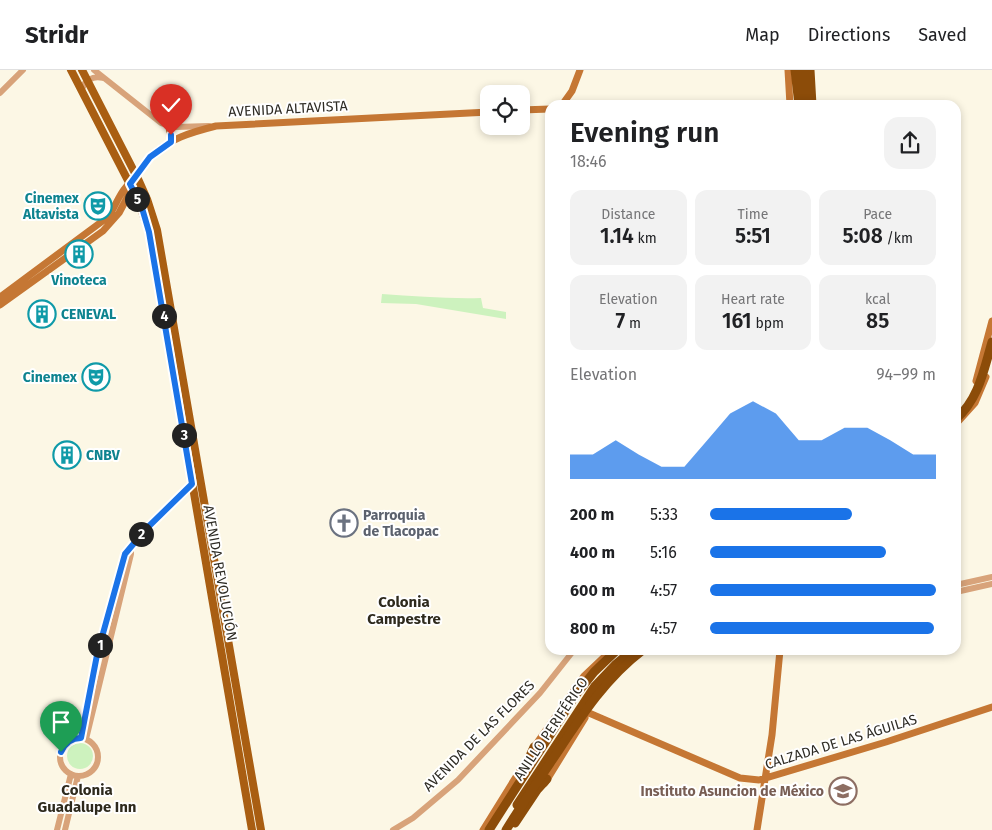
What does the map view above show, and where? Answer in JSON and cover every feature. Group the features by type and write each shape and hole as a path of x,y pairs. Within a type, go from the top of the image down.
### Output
{"highway":[{"path":"796,70 799,100"},
{"path":"803,70 806,100"},
{"path":"811,70 811,100"},
{"path":"793,94 794,100"},
{"path":"961,414 968,407 976,393 992,342"},
{"path":"489,830 575,696 594,672 612,655"},
{"name":"ANILLO PERIFÉRICO","path":"494,830 591,679 617,655"},
{"name":"ANILLO PERIFÉRICO","path":"501,830 595,686 615,664 628,655"},
{"path":"634,662 635,655"},
{"path":"506,830 594,698 607,682 637,655"},
{"path":"508,806 534,747"},
{"path":"511,830 539,787 547,779"}],"main road":[{"name":"AVENIDA REVOLUCIÓN","path":"71,70 142,208 149,232 252,830"},
{"name":"AVENIDA REVOLUCIÓN","path":"82,70 136,174 147,199 157,230 261,830"},
{"path":"566,100 572,92 580,70"},
{"path":"788,70 790,100"},
{"path":"811,70 815,100"},
{"path":"530,110 545,109"},
{"name":"AVENIDA ALTAVISTA","path":"216,126 480,112"},
{"path":"168,126 171,142"},
{"path":"4,297 103,231 116,218 128,196 130,184 150,157 171,142 190,133 216,126"},
{"path":"0,305 4,297 108,217 125,187 130,184"},
{"path":"70,245 75,251"},
{"path":"961,408 973,390 992,321"},
{"path":"983,354 988,359 992,356"},
{"path":"961,419 971,409 978,397 992,356"},
{"path":"186,452 196,450"},
{"path":"483,830 534,747 584,676 607,655"},
{"path":"516,830 588,713 618,677 643,655"},
{"path":"757,830 772,735 780,655"},
{"name":"CALZADA DE LAS ÁGUILAS","path":"588,713 740,778 760,780 992,707"}],"street":[{"path":"0,93 23,70"},
{"path":"94,70 168,126"},
{"path":"82,91 83,86 88,81 96,77 104,78"},
{"name":"AVENIDA ALTAVISTA","path":"168,126 216,126"},
{"path":"83,738 97,655 125,554 146,529 192,484"},
{"path":"83,738 131,554 131,545"},
{"path":"961,584 992,577"},
{"path":"961,591 992,584"},
{"name":"AVENIDA DE LAS FLORES","path":"393,830 413,818 458,780 540,693 570,655"},
{"path":"83,738 96,747 98,762 91,772 74,775 64,768 61,762 61,752 63,746 70,740 83,738"},
{"path":"57,830 74,775"},
{"path":"65,830 74,775"}],"green space":[{"path":"382,294 481,298 483,308 506,312 506,319 416,304 381,303"},
{"path":"80,743 90,746 93,756 90,766 80,769 70,766 67,756 70,746"}],"place":[{"name":"Cinemex Altavista","path":"98,206"},
{"name":"Vinoteca","path":"79,254"},
{"name":"CENEVAL","path":"42,314"},
{"name":"Cinemex","path":"96,377"},
{"name":"CNBV","path":"67,455"},
{"name":"Parroquia de Tlacopac","path":"344,523"},
{"name":"Instituto Asuncion de México","path":"843,791"}],"district":[{"name":"Colonia Campestre","path":"404,610"},
{"name":"Colonia Guadalupe Inn","path":"87,798"}],"route":[{"path":"61,752 67,742 81,738 97,655 125,554 146,529 192,484 149,232 142,208 130,184 150,157 171,142 171,135"}]}
